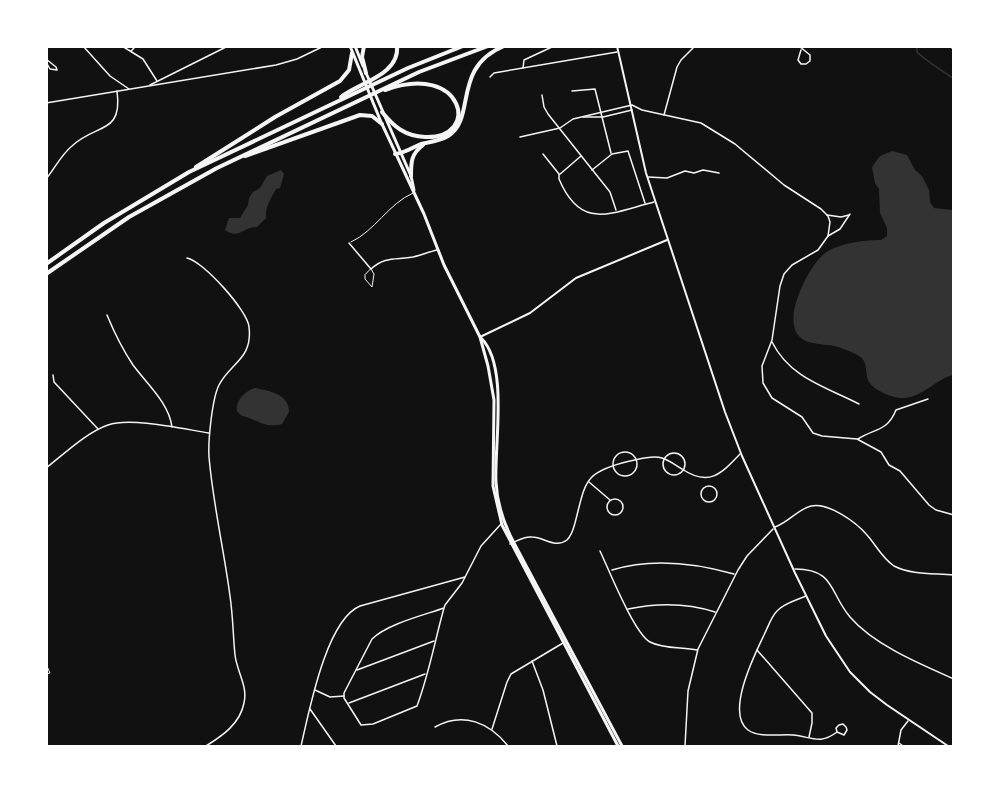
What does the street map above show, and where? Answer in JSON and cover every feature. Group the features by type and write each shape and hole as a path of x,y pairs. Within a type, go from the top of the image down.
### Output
{"highway":[{"path":"364,46 362,57 366,73"},
{"path":"377,79 394,62 397,46"},
{"path":"46,264 112,218 189,172 336,102 377,79 463,46"},
{"path":"46,274 129,217 225,164 360,99 488,46"},
{"path":"398,153 448,136 456,129 474,71 487,56 504,46"},
{"path":"189,172 267,121 340,81 349,70 352,53"},
{"path":"382,90 408,84 424,83 437,86 446,90 454,98 458,113 456,123 449,132 423,137 411,135 392,125 382,112"},
{"path":"225,164 360,115 372,116 382,124"},
{"path":"411,176 413,155 427,143"}],"main road":[{"path":"352,46 352,53 382,124 411,176 414,191 437,249 480,338 494,394 492,475 494,498 503,523 620,747"},
{"path":"352,46 366,73 410,186 414,191"},
{"path":"616,46 648,177 724,412 794,569 831,644 850,672 870,692 948,747"},
{"path":"480,338 530,313 576,278 667,240"}],"street":[{"path":"83,46 110,75 130,89"},
{"path":"122,46 143,59 157,82"},
{"path":"131,52 136,46"},
{"path":"149,86 228,46"},
{"path":"46,103 284,63 301,58 324,46"},
{"path":"523,69 524,60 554,46"},
{"path":"664,115 676,67 695,46"},
{"path":"950,46 954,50"},
{"path":"800,48 810,55 810,61 806,64 801,64 798,60 800,48"},
{"path":"490,76 494,73 618,52"},
{"path":"572,91 596,89 612,154"},
{"path":"46,179 74,143 110,123 116,117 119,106 117,91"},
{"path":"542,95 544,107 610,192 617,211"},
{"path":"520,137 560,128 568,121 632,105 642,110 708,126 827,215 842,217 850,214 840,229 828,236 818,250 792,265 784,274 772,341 761,372 763,383 770,396 802,417 813,433 857,439 881,452 889,465 900,471 929,505 936,510 954,515"},
{"path":"582,117 603,117 633,110"},
{"path":"592,170 612,154 626,150 630,152 646,204"},
{"path":"543,154 559,175 563,188 575,206 583,212 594,214 617,211 656,202"},
{"path":"559,175 581,156"},
{"path":"648,177 667,178 685,171 694,173 703,170 719,174"},
{"path":"827,215 830,225 828,236"},
{"path":"349,243 371,269 390,258 415,256 437,249"},
{"path":"188,258 198,263 236,302 246,316 249,327 249,339 244,356 224,377 218,388 210,433 209,456 220,543 231,604 235,654 244,686 244,704 230,729 206,747"},
{"path":"107,315 133,364 168,411 172,428"},
{"path":"772,341 780,353 807,380 859,404"},
{"path":"53,375 54,382 99,429"},
{"path":"857,439 885,427 892,420 896,410 928,399"},
{"path":"46,468 99,429 122,422 210,433"},
{"path":"622,452 631,453 636,460 635,471 627,476 618,474 613,466 615,458 622,452"},
{"path":"671,453 681,454 685,460 683,470 677,475 667,473 663,466 664,459 671,453"},
{"path":"512,544 527,537 537,537 555,544 566,540 572,532 582,491 588,480 597,472 653,457 664,459 694,476 706,478 720,474 741,454"},
{"path":"706,478 708,486"},
{"path":"588,480 610,501"},
{"path":"708,486 714,488 717,494 715,500 710,502 704,500 701,494 708,486"},
{"path":"616,499 621,502 620,513 609,512 610,501 616,499"},
{"path":"685,747 689,683 698,650 735,574 747,556 775,527 789,521 800,511 809,506 826,507 862,529 881,554 893,565 912,572 954,575"},
{"path":"444,608 374,636 344,696 361,724 373,724 417,706 444,608 466,576 479,549 503,523"},
{"path":"600,551 642,634 651,643 698,650"},
{"path":"610,571 638,565 668,563 703,566 735,574"},
{"path":"794,569 820,573 827,579 846,612 865,632 954,679"},
{"path":"301,747 314,690 326,654 342,621 351,610 364,604 448,583 466,576"},
{"path":"807,595 777,611 743,681 740,715 742,723 748,730 757,733 824,740 837,732"},
{"path":"628,609 669,604 695,607 716,613"},
{"path":"355,670 435,641"},
{"path":"492,729 509,676 565,642"},
{"path":"757,650 812,713 808,738"},
{"path":"532,661 557,747"},
{"path":"348,704 426,674"},
{"path":"314,690 330,697 344,696"},
{"path":"310,709 336,747"},
{"path":"435,727 447,722 462,720 479,723 492,729 508,747"},
{"path":"898,747 901,730 909,720"},
{"path":"898,742 903,747"}],"lane":[{"path":"349,243 361,238 402,198 414,191"},
{"path":"371,269 375,274 372,287 365,279 365,275 371,269"},
{"path":"46,664 50,673 46,674"}],"shaded area":[{"path":"892,151 907,155 915,170 922,176 934,208 953,210 953,375 917,395 904,398 889,395 870,384 864,361 857,355 838,347 812,343 803,339 795,328 793,318 805,281 824,254 844,245 881,240 887,236 887,228 880,213 879,189 875,183 872,167 880,156"},
{"path":"281,170 284,174 280,188 276,189 270,199 266,218 257,227 238,233 234,234 225,230 229,218 240,218 248,205 249,198 260,188 267,176"},
{"path":"255,388 278,394 286,401 289,412 282,424 265,424 242,416 237,411 242,397"}],"waterway":[{"path":"917,46 917,52 921,56 954,79"}]}
